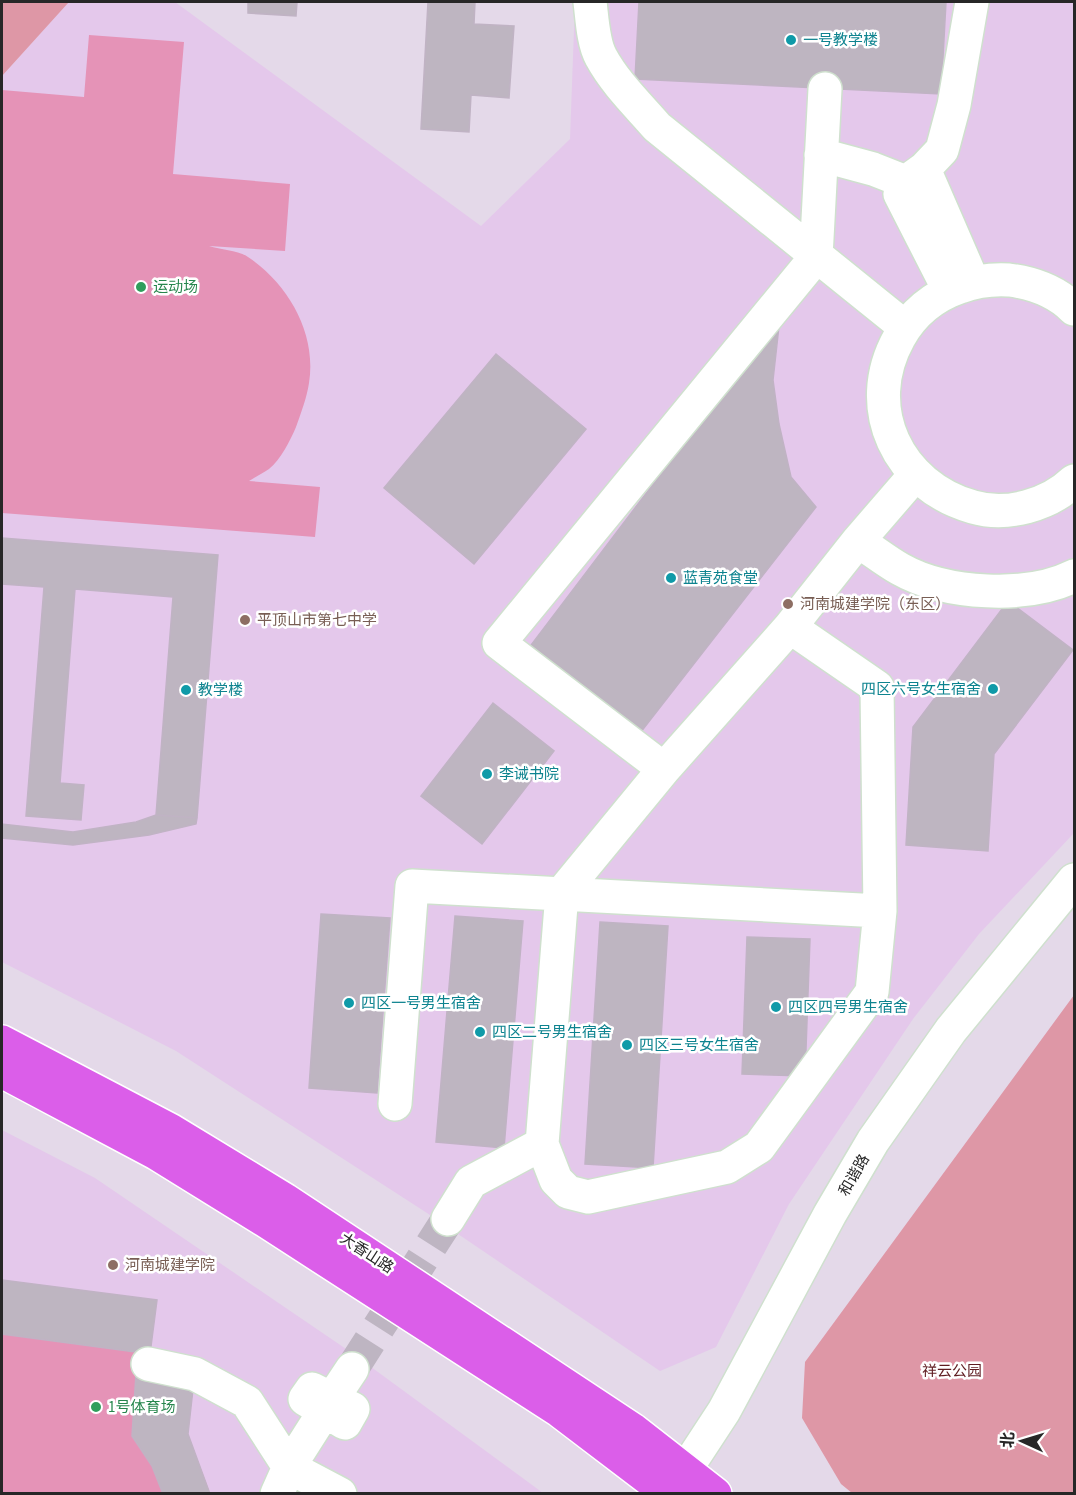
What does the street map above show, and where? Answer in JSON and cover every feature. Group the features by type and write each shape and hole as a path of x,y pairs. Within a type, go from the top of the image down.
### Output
{"main road":[{"name":"大香山路","path":"2,1042 170,1130 285,1200 633,1430 673,1484"},
{"name":"大香山路","path":"2,1071 156,1153 266,1221 673,1484 715,1494"}],"street":[{"path":"590,2 600,55 627,93 657,128 905,327"},
{"path":"961,286 900,194 915,175 942,150 954,105 972,2"},
{"path":"664,770 499,643 816,256 825,88"},
{"path":"821,155 873,169 915,175"},
{"path":"1074,309 1048,291 1024,282 999,279 961,286 932,300 905,327 893,348 886,369 883,392 885,415 891,437 901,457 915,475 934,491 955,502 979,509 1002,510 1027,507 1049,498 1074,481"},
{"path":"790,627 877,687 880,911 872,992 759,1147 727,1167 588,1197 568,1192 556,1180 543,1144 562,893 664,770 790,627 858,541 915,475"},
{"path":"858,541 901,570 935,583 963,588 1021,591 1062,582 1074,576"},
{"name":"和谐路","path":"673,1484 724,1412 830,1214 873,1142 951,1030 1074,880"},
{"path":"395,1104 412,886 880,911"},
{"path":"448,1219 471,1182 543,1144"},
{"path":"148,1364 195,1374 247,1402 283,1480"},
{"path":"283,1480 352,1369"},
{"path":"283,1480 340,1494"}],"shaded area":[{"name":"河南城建学院（东区）","path":"69,2 175,2 481,226 570,139 575,2 1074,2 1074,833 979,934 913,1019 789,1204 716,1347 660,1371 427,1213 176,1051 2,962 2,76"},
{"name":"运动场","path":"89,35 184,42 173,174 290,184 285,251 209,246 244,255 262,268 287,296 304,328 310,364 309,383 296,427 285,450 273,465 249,481 320,487 315,537 2,513 2,90 84,97"},
{"name":"河南城建学院","path":"2,1130 95,1178 352,1353 543,1493 2,1493"},
{"name":"1号体育场","path":"2,1280 157,1300 150,1354 194,1380 188,1434 210,1493 2,1494"}],"green space":[{"path":"2,2 69,2 2,76"},
{"name":"祥云公园","path":"1074,995 1074,1493 852,1493 841,1484 802,1418 805,1362"}],"building":[{"path":"248,2 297,2 296,16 248,13"},
{"path":"428,2 475,2 474,24 514,26 509,98 471,95 469,132 421,129"},
{"name":"一号教学楼","path":"639,2 946,2 941,94 635,79"},
{"name":"蓝青苑食堂","path":"780,317 773,380 779,424 791,477 816,507 637,737 528,649"},
{"path":"496,354 586,429 474,564 384,488"},
{"name":"教学楼","path":"2,538 218,555 197,818 156,815 173,597 75,589 60,783 84,785 81,820 26,816 44,587 2,584"},
{"name":"四区六号女生宿舍","path":"1008,601 1073,650 994,754 988,851 906,845 913,727"},
{"name":"李诫书院","path":"493,703 554,751 482,844 421,796"},
{"path":"156,815 197,818 196,824 149,835 73,845 2,838 2,824 73,832 136,822"},
{"name":"四区一号男生宿舍","path":"321,914 390,918 377,1093 309,1088"},
{"name":"四区二号男生宿舍","path":"455,916 523,921 504,1148 436,1142"},
{"name":"四区三号女生宿舍","path":"600,922 668,926 653,1168 585,1164"},
{"name":"四区四号男生宿舍","path":"747,937 810,939 805,1076 742,1074"},
{"path":"2,1280 157,1300 150,1354 2,1334"},
{"path":"136,1374 194,1380 188,1434 210,1494 163,1494 152,1466 132,1436"}],"tunnel":[{"path":"352,1369 448,1219"}],"place":[{"name":"一号教学楼","path":"791,40"},
{"name":"运动场","path":"141,287"},
{"name":"蓝青苑食堂","path":"671,578"},
{"name":"河南城建学院（东区）","path":"788,604"},
{"name":"平顶山市第七中学","path":"245,620"},
{"name":"四区六号女生宿舍","path":"993,689"},
{"name":"教学楼","path":"186,690"},
{"name":"李诫书院","path":"487,774"},
{"name":"四区一号男生宿舍","path":"349,1003"},
{"name":"四区四号男生宿舍","path":"776,1007"},
{"name":"四区二号男生宿舍","path":"480,1032"},
{"name":"四区三号女生宿舍","path":"627,1045"},
{"name":"河南城建学院","path":"113,1265"},
{"name":"1号体育场","path":"96,1407"}]}
